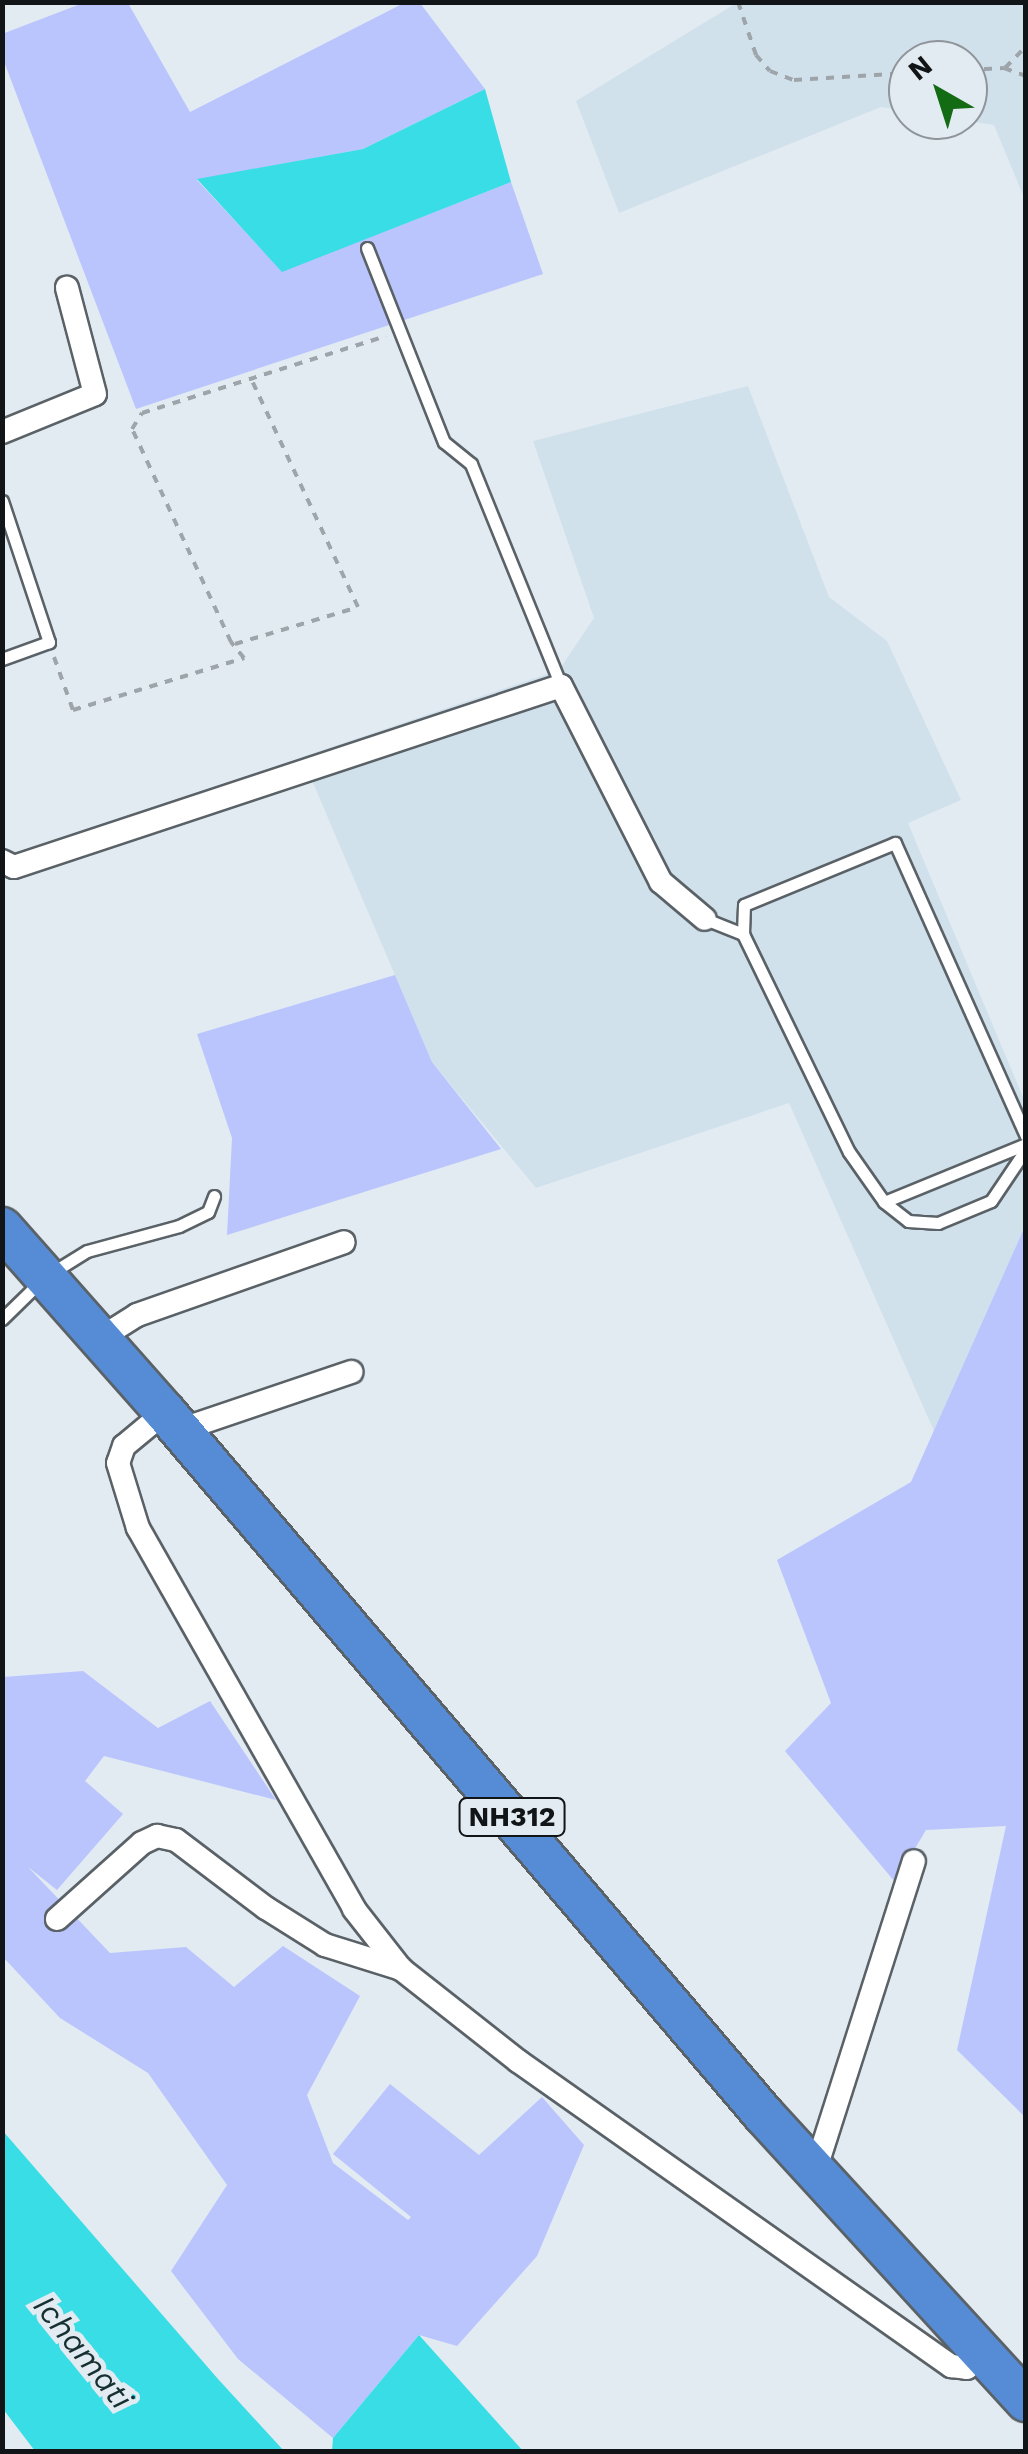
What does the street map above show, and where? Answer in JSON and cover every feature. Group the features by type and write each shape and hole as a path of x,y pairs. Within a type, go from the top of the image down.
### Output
{"highway":[{"name":"NH312","path":"2,1228 173,1421 816,2171 1026,2401"}],"street":[{"path":"2,432 94,394 68,288"},
{"path":"2,861 14,866 561,686 662,882 705,919"},
{"path":"99,1339 136,1315 344,1242"},
{"path":"351,1372 173,1421 124,1446 118,1463 138,1528 354,1909 400,1969 518,2060 951,2366 967,2368 981,2356"},
{"path":"56,1920 142,1843 157,1836 176,1840 266,1908 325,1945 400,1969"},
{"path":"816,2171 914,1862"}],"lane":[{"path":"367,248 444,442 471,464 561,686"},
{"path":"2,501 49,642 2,659"},
{"path":"1026,1136 895,843 744,905 743,934 849,1152 884,1202 908,1221 938,1223 992,1201 1026,1147"},
{"path":"705,919 743,934"},
{"path":"884,1202 1026,1147"},
{"path":"2,1319 45,1277 87,1251 179,1226 208,1212 214,1196"}],"path":[{"path":"738,2 756,55 770,71 794,80 888,74"},
{"path":"1004,68 1026,46"},
{"path":"988,69 1004,68 1026,76"},
{"path":"251,379 358,607 236,644 230,642 132,428 142,413 400,332"},
{"path":"49,642 73,710 244,658 236,644"}],"shaded area":[{"path":"738,2 1025,3 1025,200 994,125 988,124 988,40 888,40 888,108 881,107 619,213 576,101"},
{"path":"83,3 128,3 190,112 404,3 420,3 485,89 363,149 197,180 282,271 511,182 543,274 136,409 3,59 2,34"},
{"path":"748,386 829,597 887,641 961,800 908,823 1025,1102 1025,1226 934,1431 789,1103 536,1188 432,1062 302,757 559,670 594,618 533,441"},
{"path":"395,975 432,1062 501,1149 227,1235 232,1138 197,1034"},
{"path":"1025,1226 1025,2117 957,2050 1006,1826 926,1830 895,1882 785,1751 831,1703 777,1560 911,1482"},
{"path":"83,1671 158,1728 210,1701 276,1800 104,1756 85,1781 123,1814 57,1890 28,1867 110,1953 186,1947 234,1987 283,1946 360,1996 307,2095 333,2163 408,2220 411,2217 333,2154 390,2084 479,2155 542,2097 584,2145 537,2256 457,2346 419,2335 333,2438 238,2359 171,2271 227,2185 148,2073 60,2018 3,1957 3,1677"}],"water":[{"path":"485,89 511,182 282,272 197,179 363,149"},
{"name":"Ichamati","path":"2,2130 284,2451 35,2451 3,2409"},
{"path":"419,2335 523,2451 332,2451 333,2438"}]}
